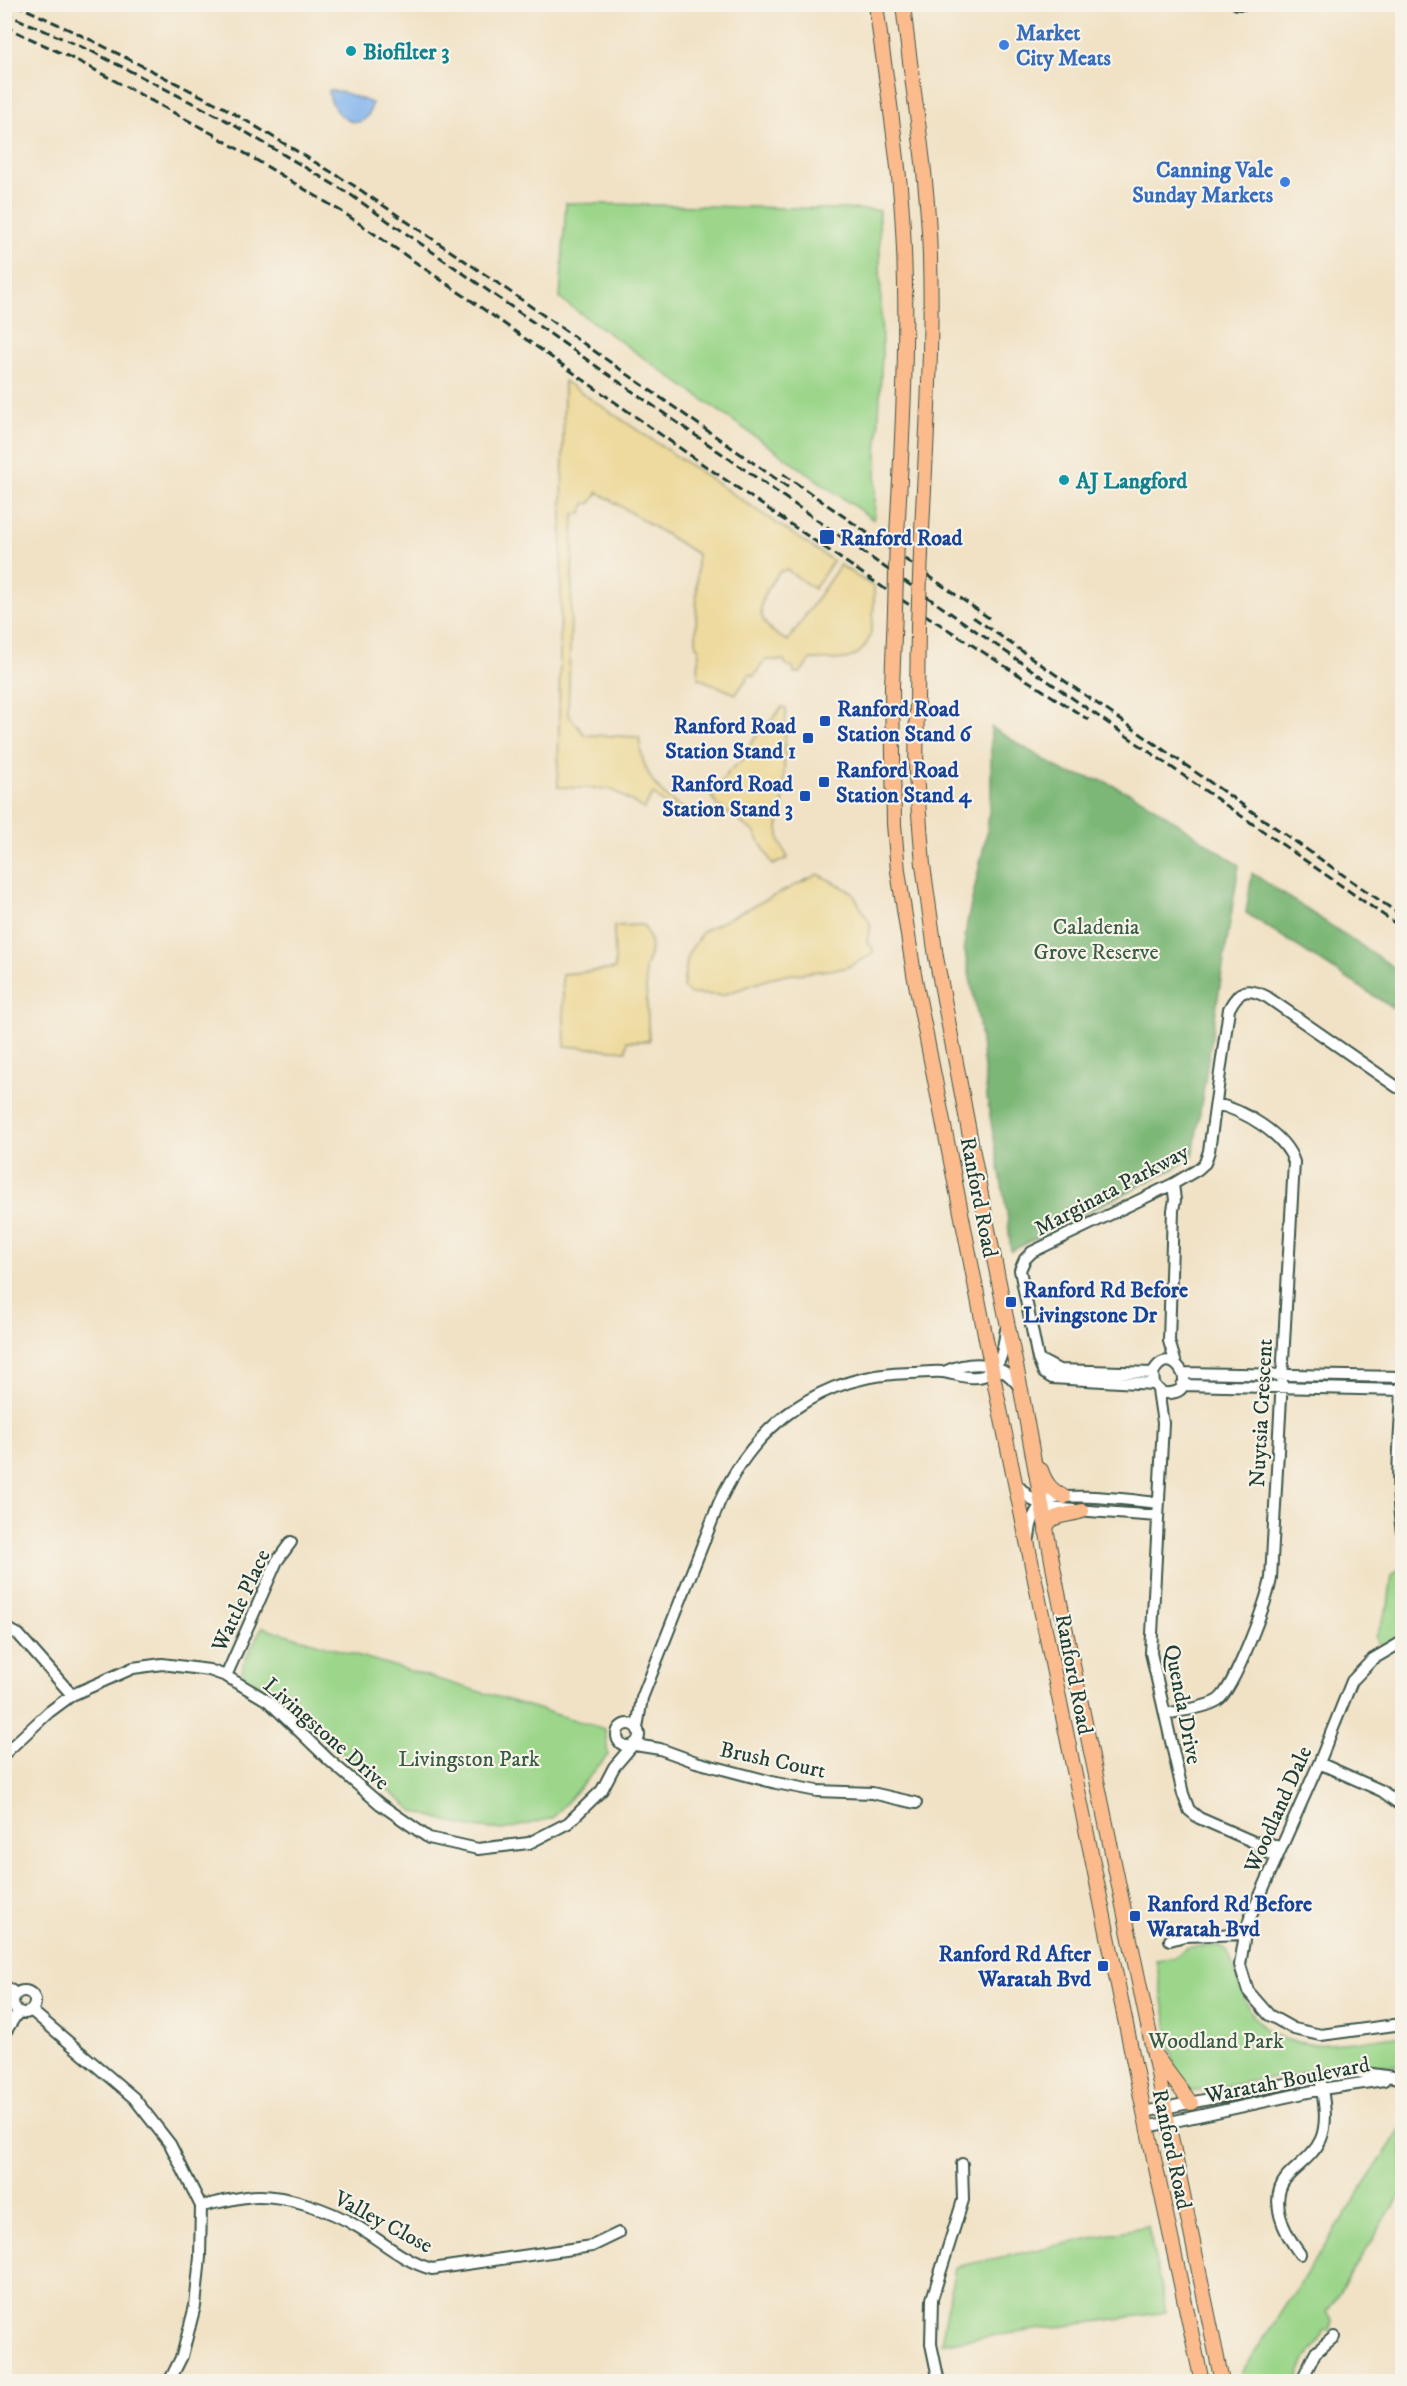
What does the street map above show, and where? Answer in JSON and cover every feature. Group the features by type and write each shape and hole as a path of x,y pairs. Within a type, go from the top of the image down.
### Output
{"main road":[{"name":"Ranford Road","path":"876,4 897,158 905,279 906,353 892,679 892,775 898,871 914,974 986,1338 989,1367 1016,1484 1147,2127 1202,2382"},
{"name":"Ranford Road","path":"903,4 926,175 930,258 929,357 918,626 916,776 923,865 937,961 981,1195 1030,1434 1046,1531 1222,2382"},
{"path":"1030,1434 1045,1482 1064,1497"},
{"path":"1046,1531 1046,1526 1057,1516 1082,1511"},
{"path":"1152,2051 1191,2103"}],"street":[{"path":"1237,4 1249,4"},
{"name":"Marginata Parkway","path":"1173,1393 1165,1393 1155,1382 1059,1370 1038,1359 1020,1270 1025,1259 1032,1252 1173,1184 1205,1163 1209,1151 1229,1009 1233,1000 1243,992 1254,990 1267,997 1396,1087 1402,1088"},
{"name":"Nuytsia Crescent","path":"1165,1714 1214,1702 1227,1692 1265,1606 1270,1578 1294,1162 1291,1150 1282,1140 1242,1112 1216,1104"},
{"path":"1155,1382 1169,1341 1175,1200 1173,1184"},
{"path":"1158,1191 1173,1210"},
{"path":"642,1698 634,1745 623,1746 617,1739 617,1734 642,1698 730,1479 747,1453 768,1429 817,1395 882,1373 944,1372 956,1376 980,1377 1002,1355 1007,1321"},
{"path":"1169,1341 1176,1364 1184,1373 1402,1377 1397,1461 1402,1532"},
{"path":"1161,1363 1176,1364"},
{"path":"944,1372 956,1366 989,1367 1012,1378 1021,1390"},
{"path":"1173,1393 1182,1385 1184,1373"},
{"name":"Quenda Drive","path":"1155,1382 1163,1423 1150,1653 1183,1794 1189,1810 1199,1818 1256,1843 1264,1841 1279,1852"},
{"path":"1182,1385 1402,1390"},
{"name":"Quenda Drive","path":"1163,1423 1173,1393"},
{"path":"1016,1484 1032,1500 1056,1509 1158,1516"},
{"path":"1028,1547 1031,1526 1041,1505 1054,1498 1159,1503"},
{"name":"Wattle Place","path":"226,1676 277,1561 291,1542"},
{"path":"4,1627 19,1635 72,1695"},
{"name":"Woodland Dale","path":"1402,1642 1373,1659 1352,1681 1245,1934 1240,1965 1248,1991 1269,2015 1294,2030 1321,2036 1402,2024"},
{"name":"Livingstone Drive","path":"4,1754 49,1712 72,1695 133,1668 172,1665 209,1670 226,1676 268,1701 329,1760 380,1804 429,1838 478,1849 529,1843 568,1823 602,1790 614,1767 634,1745"},
{"path":"623,1725 628,1724 638,1731"},
{"name":"Brush Court","path":"638,1731 660,1749"},
{"name":"Livingstone Drive","path":"614,1767 617,1739"},
{"name":"Brush Court","path":"634,1745 660,1749 696,1762 776,1783 817,1791 872,1793 916,1803"},
{"path":"1319,1763 1382,1791 1402,1806"},
{"path":"1170,1940 1184,1936 1245,1934"},
{"path":"4,1985 16,1994"},
{"path":"21,1991 33,1995 35,2006 32,2011 25,2014 18,2012 13,2004 16,1994 21,1991"},
{"path":"32,2011 134,2098 170,2144 201,2206 200,2257 195,2306 182,2356 169,2382"},
{"path":"4,2034 18,2012"},
{"name":"Waratah Boulevard","path":"1144,2112 1320,2077 1358,2072 1401,2078"},
{"path":"1300,2254 1282,2225 1277,2199 1280,2187 1286,2178 1314,2151 1322,2138 1324,2120 1320,2077"},
{"name":"Waratah Boulevard","path":"1147,2127 1322,2090 1401,2078"},
{"path":"939,2382 931,2344 931,2308 940,2267 963,2200 962,2164"},
{"name":"Valley Close","path":"201,2206 249,2196 315,2206 358,2227 414,2264 432,2269 592,2246 619,2234"},
{"path":"1301,2382 1315,2353 1334,2337"}],"green space":[{"path":"566,203 879,210 882,353 874,520 560,299"},
{"name":"Caladenia Grove Reserve","path":"991,727 1066,773 1104,781 1142,799 1239,865 1193,1156 1175,1168 1011,1251 1007,1213 988,1105 979,1023 964,947 987,832 991,794"},
{"path":"1252,873 1402,973 1402,1014 1246,913"},
{"path":"1402,1570 1402,1632 1385,1646 1378,1643 1376,1636 1388,1606 1392,1575"},
{"name":"Livingston Park","path":"262,1627 605,1729 608,1755 553,1818 503,1830 463,1826 414,1811 242,1673 243,1664"},
{"name":"Woodland Park","path":"1221,1946 1227,1950 1249,2008 1266,2029 1282,2038 1302,2043 1322,2044 1402,2035 1402,2066 1350,2064 1191,2092 1177,2081 1156,1960 1173,1958 1188,1947"},
{"path":"1402,2127 1402,2193 1327,2312 1333,2321 1330,2331 1324,2330 1319,2342 1306,2359 1297,2381 1244,2381 1242,2372"},
{"path":"1148,2226 1166,2312 941,2343 955,2267"}],"sand":[{"path":"564,381 833,561 814,589 787,570 780,571 772,581 766,591 761,609 767,626 776,634 788,641 840,565 874,587 873,619 868,640 863,649 855,655 840,660 811,659 800,673 794,673 793,667 786,665 784,660 765,660 754,676 750,674 736,694 698,678 697,554 598,492 591,503 585,504 581,514 574,514 568,714 585,735 639,737 643,760 652,780 667,797 686,810 684,814 665,804 653,794 644,809 611,789 558,787"},
{"path":"782,707 786,708 783,805 778,828 780,842 788,858 773,865 754,832 717,805 711,796 729,771 747,756 747,749 765,724 769,723"},
{"path":"818,874 852,892 871,925 867,941 874,950 870,956 845,968 777,976 723,995 690,994 683,987 688,954 703,931"},
{"path":"643,925 651,946 645,968 649,1041 627,1041 626,1051 565,1046 562,974 615,969 614,926"}],"water":[{"path":"329,90 342,92 372,103 368,115 362,121 355,122 340,115 330,99"}],"railway":[{"path":"15,4 225,108 353,185 499,284 789,488"},
{"path":"4,13 91,51 222,118 348,193 1402,928"},
{"path":"4,26 82,63 213,134 344,213 891,593 1089,720"},
{"path":"783,474 989,618"},
{"path":"973,617 1402,916"}],"place":[{"name":"Market City Meats","path":"1004,45"},
{"name":"Biofilter 3","path":"351,51"},
{"name":"Canning Vale Sunday Markets","path":"1285,182"},
{"name":"AJ Langford","path":"1064,480"},
{"name":"Ranford Road","path":"827,537"},
{"name":"Ranford Road Station Stand 6","path":"825,721"},
{"name":"Ranford Road Station Stand 1","path":"808,738"},
{"name":"Ranford Road Station Stand 4","path":"824,782"},
{"name":"Ranford Road Station Stand 3","path":"805,796"},
{"name":"Ranford Rd Before Livingstone Dr","path":"1011,1302"},
{"name":"Ranford Rd Before Waratah Bvd","path":"1135,1916"},
{"name":"Ranford Rd After Waratah Bvd","path":"1103,1966"}]}
